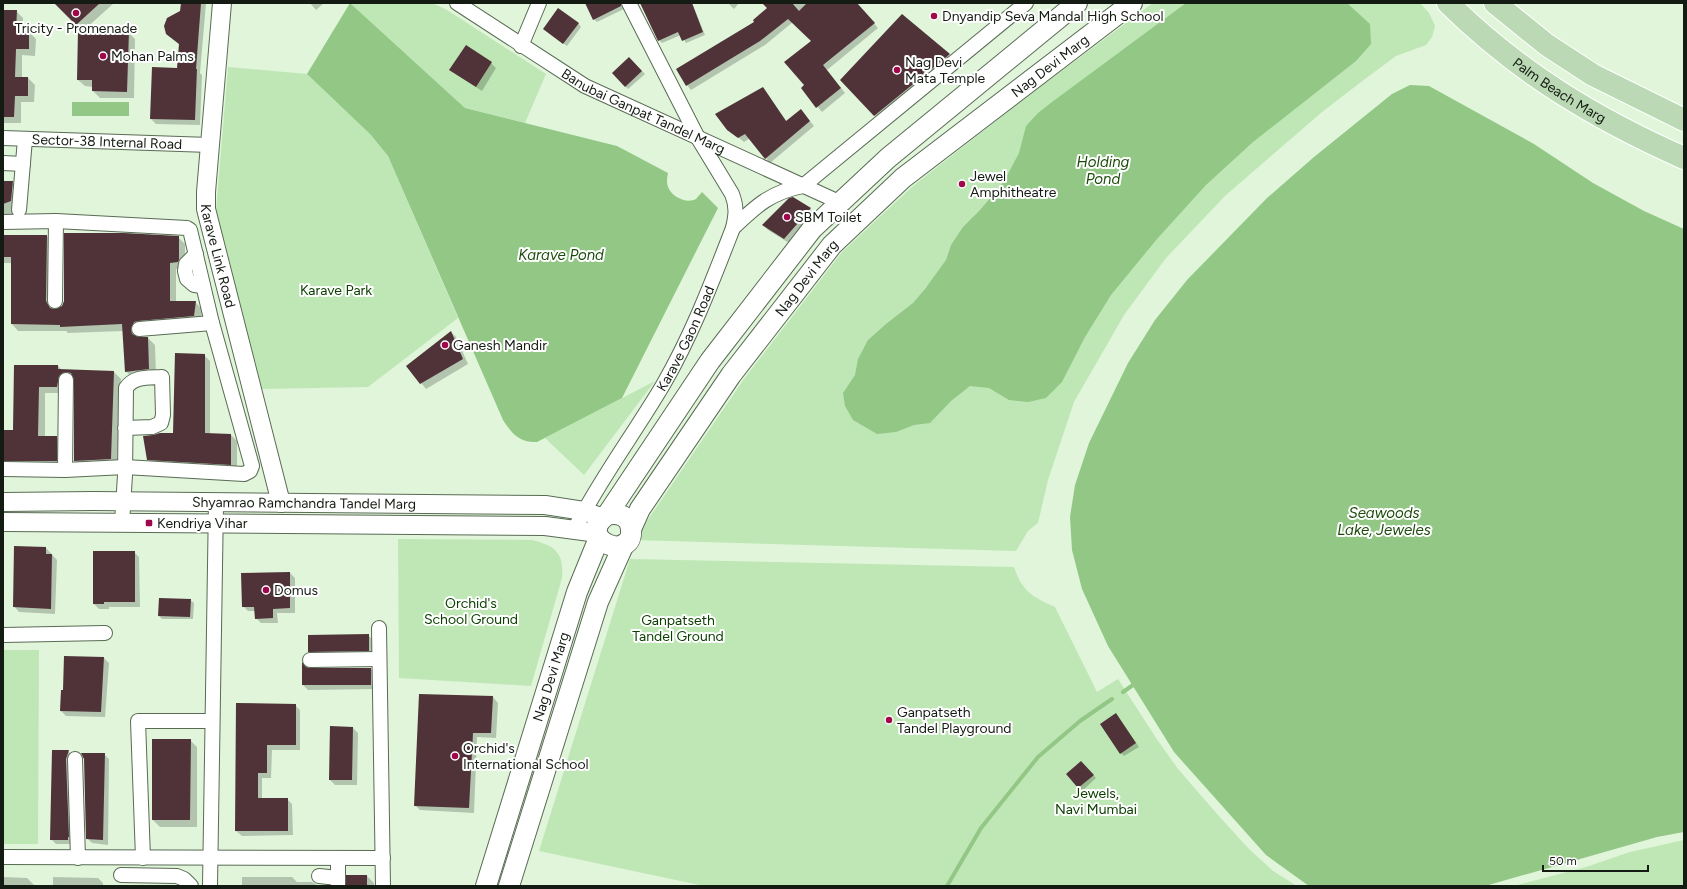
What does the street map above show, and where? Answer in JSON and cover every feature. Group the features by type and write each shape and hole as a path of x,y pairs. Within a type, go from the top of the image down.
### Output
{"main road":[{"name":"Nag Devi Marg","path":"509,886 598,602 640,508 731,374 832,245 903,178 1132,3"},
{"name":"Palm Beach Marg","path":"1448,3 1469,23 1527,71 1576,104 1653,144 1684,158"},
{"name":"Palm Beach Marg","path":"1494,3 1547,46 1593,75 1684,120"},
{"name":"Nag Devi Marg","path":"486,886 577,592 602,526 710,361 812,229 839,202 888,158 1072,5"},
{"path":"1072,5 1101,27"},
{"path":"618,514 623,516 630,524 627,537 613,547 602,542 602,526 618,514"}],"street":[{"name":"Karave Link Road","path":"222,3 206,192 206,209 281,503"},
{"name":"Banubai Ganpat Tandel Marg","path":"457,3 584,86 839,202"},
{"path":"521,46 539,3"},
{"name":"Karave Gaon Road","path":"574,530 584,511 666,378 698,318 733,228 736,216 736,204 732,194 698,138 629,3"},
{"path":"733,228 768,198 785,189 803,186 1026,3"},
{"name":"Sector-38 Internal Road","path":"3,138 210,145"},
{"path":"18,210 25,139"},
{"path":"3,164 23,164"},
{"path":"55,301 56,221"},
{"path":"3,222 56,221 187,228 191,233 212,323 252,466 250,471 244,474 125,468 65,470 3,469"},
{"path":"140,329 212,323"},
{"path":"65,470 66,380"},
{"path":"122,523 126,428"},
{"name":"Shyamrao Ramchandra Tandel Marg","path":"3,502 123,501 545,505 584,511 602,526"},
{"path":"210,886 216,502"},
{"name":"Shyamrao Ramchandra Tandel Marg","path":"3,522 545,526 574,530 602,526"},
{"path":"379,628 383,886"},
{"path":"3,636 106,634"},
{"path":"310,660 379,659"},
{"path":"143,858 138,721 212,721"},
{"path":"75,759 78,858"},
{"path":"3,857 383,858"},
{"path":"123,858 120,880 177,876 184,879 192,886"},
{"path":"319,876 338,882 338,858"}],"green space":[{"path":"350,3 432,3 447,10 546,74 525,123 465,108"},
{"path":"1153,3 1420,3 1429,13 1435,26 1432,37 1426,45 1396,56 1322,112 1226,195 1166,258 1124,315 1074,402 1048,480 1038,523 1028,531 1016,551 634,540 744,379 842,252 913,186 1036,90"},
{"name":"Karave Park","path":"228,67 307,74 371,135 388,156 458,318 368,387 262,389 216,211"},
{"path":"655,381 584,475 545,438"},
{"name":"Orchid's School Ground","path":"398,539 532,540 547,545 557,552 562,562 562,578 531,686 399,678"},
{"path":"630,559 1014,567 1024,588 1040,600 1055,607 1097,692 1118,679 1178,769 1248,848 1273,871 1297,886 704,886 539,851"},
{"path":"3,650 39,650 38,844 3,844"},
{"path":"1684,840 1684,886 1514,886 1586,867 1630,852"}],"water":[{"name":"Karave Pond","path":"350,3 465,108 617,146 668,173 668,187 677,197 689,201 696,199 702,192 718,208 622,398 537,442 526,441 517,437 506,425 388,156 371,135 307,74"},
{"name":"Holding Pond","path":"1186,3 1347,3 1370,24 1371,44 1356,61 1253,142 1206,185 1157,239 1111,295 1085,337 1062,382 1046,398 1028,402 1009,400 989,388 970,386 951,401 930,423 914,425 896,432 877,434 853,420 845,406 843,393 855,375 858,359 868,340 913,303 925,289 946,260 951,245 963,227 1003,183 1019,153 1026,126 1038,113 1052,102"},
{"name":"Seawoods Lake, Jeweles","path":"1410,85 1429,86 1534,144 1593,183 1644,211 1684,229 1684,832 1657,837 1485,886 1309,886 1266,855 1174,752 1108,646 1082,589 1072,550 1070,517 1075,485 1089,443 1128,363 1155,320 1187,280 1267,198 1314,157 1392,94"},
{"path":"72,102 129,102 129,116 72,116"}],"building":[{"name":"Tricity - Promenade","path":"54,3 100,3 76,25"},
{"path":"181,3 201,3 196,69 195,120 150,119 152,67 177,68 179,44 166,34 164,26 167,18 180,11"},
{"path":"585,3 621,3 621,6 593,20"},
{"path":"640,3 692,3 703,32 682,41 678,32 658,41"},
{"path":"762,3 792,3 799,11 807,3 857,3 875,23 823,65 841,88 816,108 801,88 804,85 784,62 811,41 788,19 760,41 686,86 676,69 754,22 753,20 767,8"},
{"path":"558,8 579,23 563,44 543,29"},
{"path":"3,10 17,10 16,31 29,31 29,49 16,49 15,77 28,77 28,96 15,96 14,117 3,117"},
{"name":"Nag Devi Mata Temple","path":"902,14 950,54 874,116 840,80"},
{"name":"Mohan Palms","path":"78,30 129,31 127,92 92,91 92,80 77,80"},
{"path":"466,45 492,62 476,87 449,70"},
{"path":"629,57 642,71 625,87 612,73"},
{"path":"763,87 786,121 801,109 810,121 765,159 745,134 738,138 727,130 715,114"},
{"path":"3,181 13,181 11,201 3,204"},
{"name":"SBM Toilet","path":"793,197 811,208 784,239 762,225 789,198"},
{"path":"64,233 124,233 179,236 179,260 178,262 170,263 170,301 196,301 194,316 134,322 131,329 132,334 139,337 148,337 149,369 125,372 122,324 60,327 60,325 11,324 11,257 3,257 3,235 47,235 46,301 50,308 55,309 62,306 64,301"},
{"name":"Ganesh Mandir","path":"451,331 463,359 420,384 406,366"},
{"path":"175,353 205,354 205,433 231,434 231,465 147,460 143,436 160,433 173,433"},
{"path":"14,365 58,365 58,369 114,371 111,459 74,461 74,380 71,373 66,372 59,376 57,387 39,387 38,436 57,436 57,461 3,461 3,430 13,430"},
{"path":"14,546 46,547 46,554 52,554 51,609 13,607"},
{"path":"93,551 135,551 135,602 104,602 104,604 93,604"},
{"name":"Domus","path":"290,572 290,608 273,609 273,618 255,619 254,607 242,607 241,573"},
{"path":"159,598 191,599 190,617 158,616"},
{"path":"369,634 369,651 308,652 308,635"},
{"path":"64,656 104,657 101,712 60,711 61,690 63,690"},
{"path":"302,662 306,667 310,668 371,668 371,685 302,685"},
{"path":"419,694 493,696 491,733 473,733 469,808 414,806"},
{"path":"236,703 296,704 296,745 267,745 267,773 258,773 258,798 288,798 288,831 235,831"},
{"path":"1116,713 1136,743 1120,754 1100,724"},
{"path":"330,726 353,727 352,780 329,780"},
{"path":"152,739 191,739 190,820 152,820"},
{"path":"52,750 69,750 66,759 68,840 50,840"},
{"path":"81,753 105,753 103,840 86,839 84,759"},
{"path":"1081,761 1094,775 1078,788 1066,774"},
{"path":"346,875 367,875 367,886 346,886"}],"waterway":[{"path":"1123,692 1133,685"},
{"path":"947,886 981,828 1038,757 1080,721 1112,699"}],"place":[{"name":"Tricity - Promenade","path":"76,13"},
{"name":"Dnyandip Seva Mandal High School","path":"934,16"},
{"name":"Mohan Palms","path":"103,56"},
{"name":"Nag Devi Mata Temple","path":"897,70"},
{"name":"Jewel Amphitheatre","path":"962,184"},
{"name":"SBM Toilet","path":"787,217"},
{"name":"Ganesh Mandir","path":"445,345"},
{"name":"Kendriya Vihar","path":"149,523"},
{"name":"Domus","path":"266,590"},
{"name":"Ganpatseth Tandel Playground","path":"889,720"},
{"name":"Orchid's International School","path":"455,756"}],"park label":[{"name":"Ganpatseth Tandel Ground","path":"678,628"},
{"name":"Jewels, Navi Mumbai","path":"1096,802"}]}
